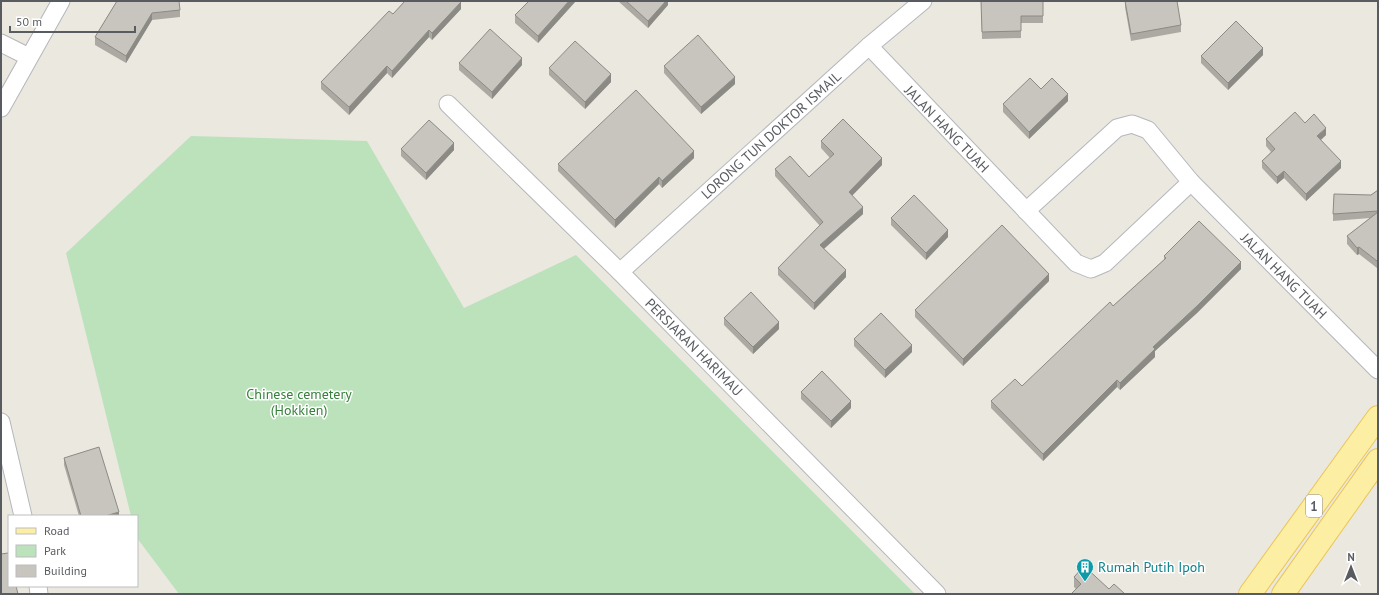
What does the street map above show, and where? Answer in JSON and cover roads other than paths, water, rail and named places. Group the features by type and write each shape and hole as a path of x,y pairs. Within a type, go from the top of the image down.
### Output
{"main road":[{"name":"1","path":"1250,594 1378,417"},
{"name":"1","path":"1283,594 1378,460"}],"street":[{"path":"1,108 61,1"},
{"name":"LORONG TUN DOKTOR ISMAIL","path":"620,272 869,46 924,1"},
{"path":"1,43 29,57"},
{"name":"JALAN HANG TUAH","path":"869,46 1076,263 1092,269 1105,263 1191,182"},
{"name":"PERSIARAN HARIMAU","path":"448,104 620,272 937,594"},
{"name":"JALAN HANG TUAH","path":"1026,211 1117,128 1132,124 1148,130 1191,182 1378,370"},
{"path":"1,422 23,515"}],"place":[{"name":"Rumah Putih Ipoh","path":"1085,582"}],"park label":[{"name":"Chinese cemetery (Hokkien)","path":"299,402"}]}
